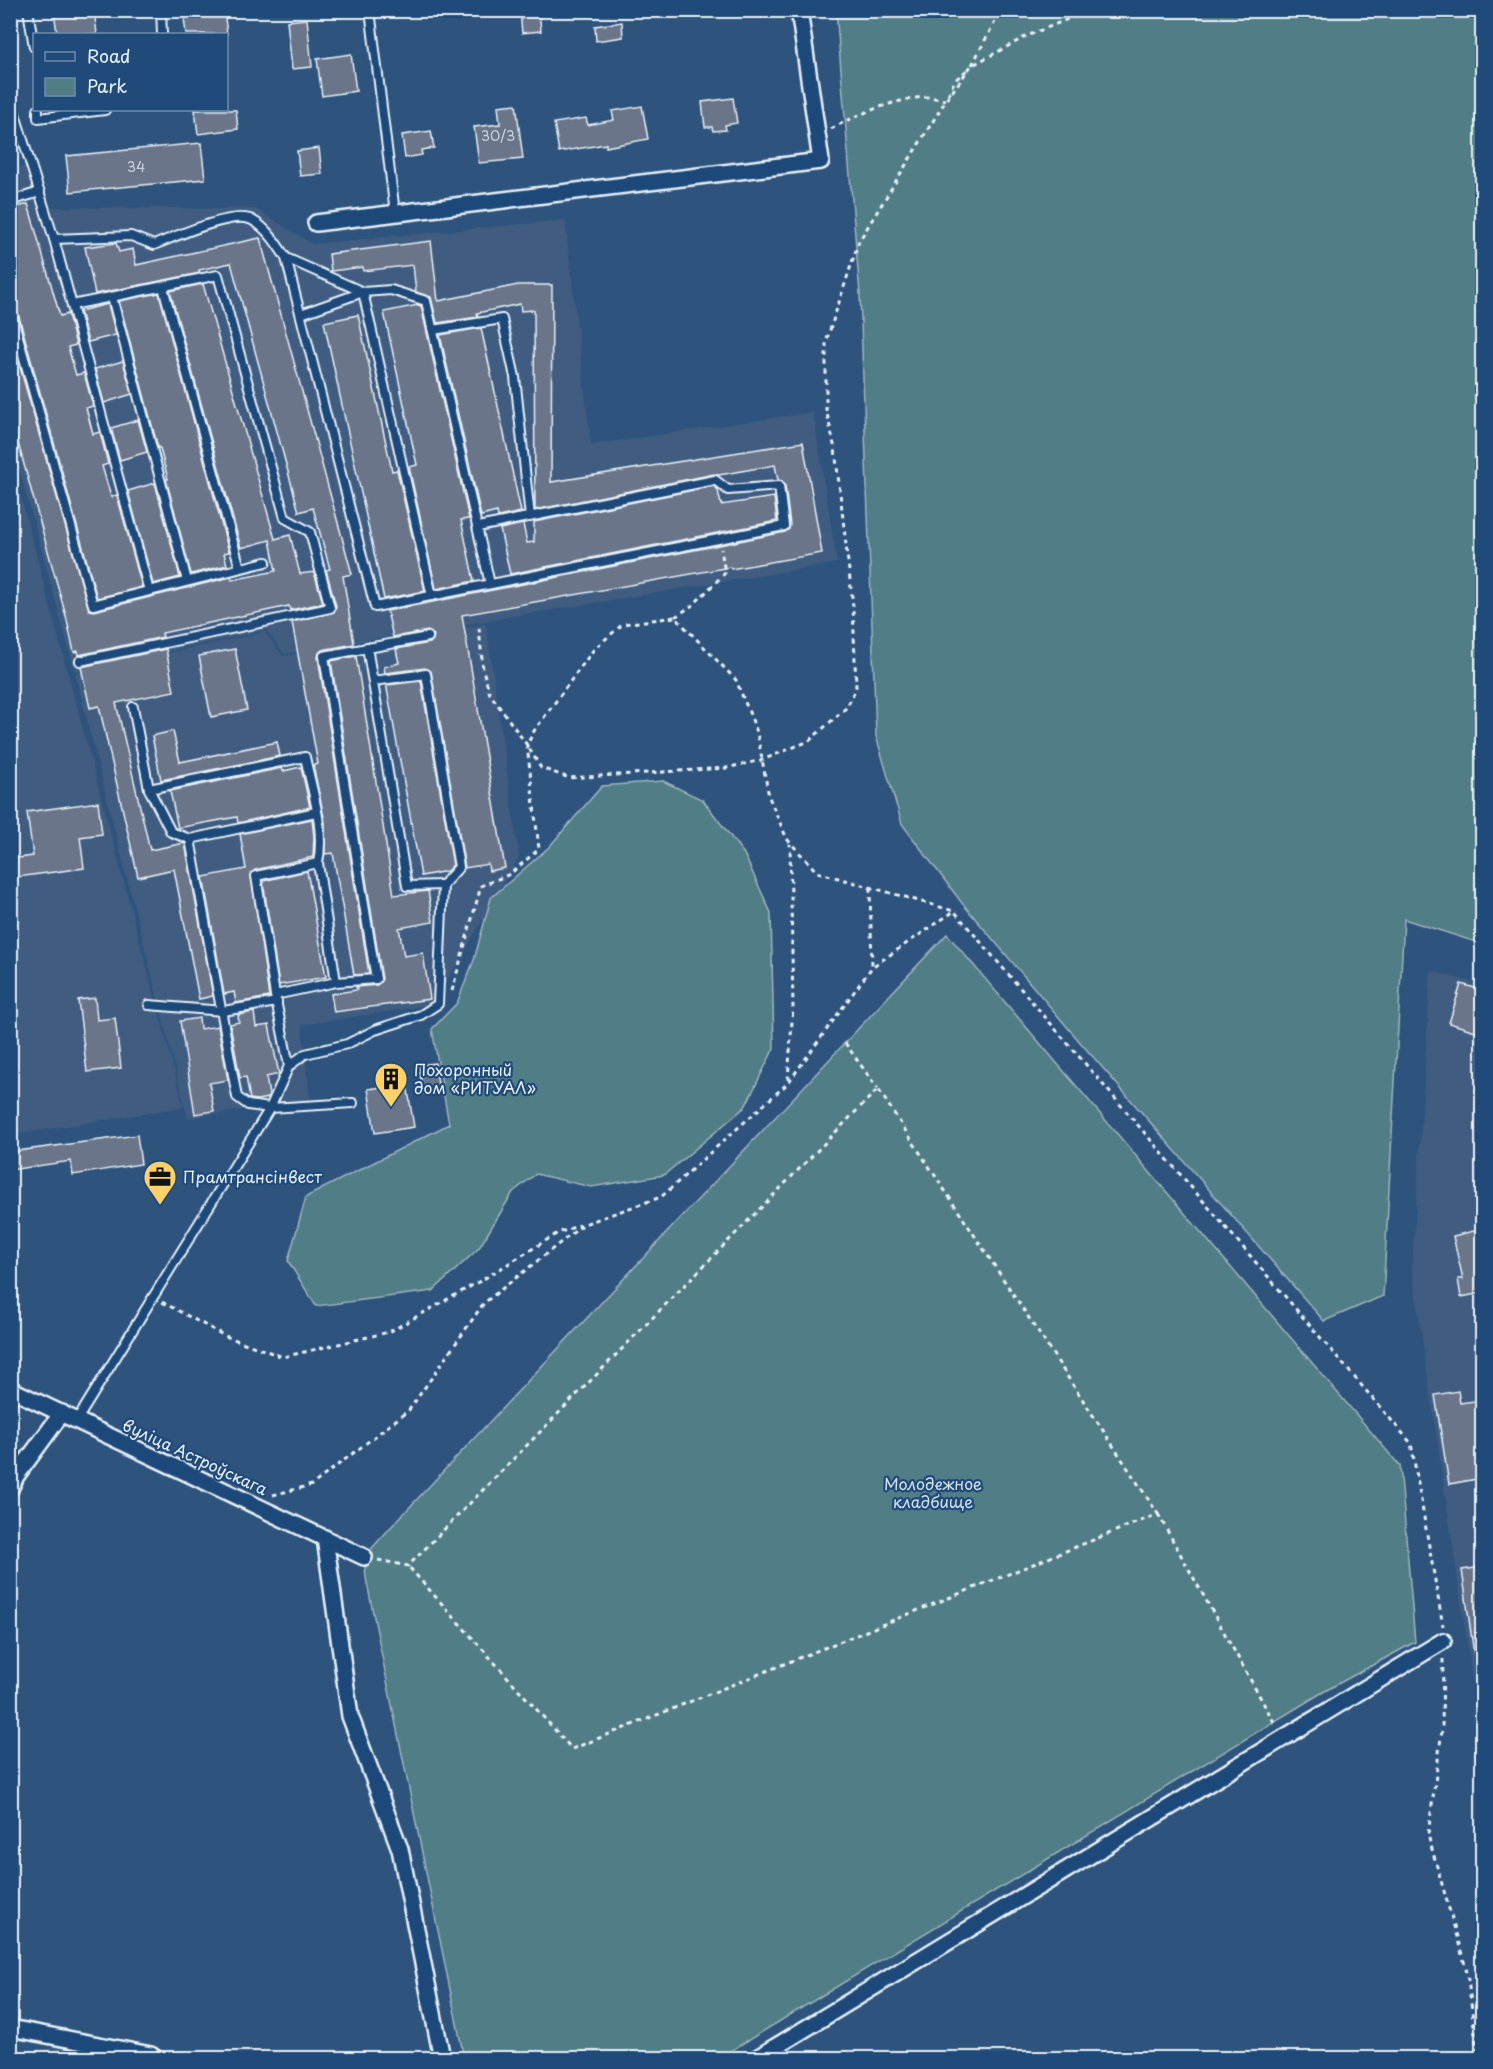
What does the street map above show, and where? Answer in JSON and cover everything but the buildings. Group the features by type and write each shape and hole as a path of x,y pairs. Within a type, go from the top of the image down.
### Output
{"street":[{"path":"316,223 821,161 799,10"},
{"name":"вуліца Астроўскага","path":"10,1389 364,1557"},
{"path":"10,1489 16,1476 62,1413"},
{"path":"325,1538 350,1716 400,1850 442,2058"},
{"path":"758,2058 1443,1641"},
{"path":"10,2028 151,2055 155,2058"}],"lane":[{"path":"28,10 33,41"},
{"path":"160,10 162,33"},
{"path":"370,10 395,213"},
{"path":"10,98 54,239 149,591"},
{"path":"38,111 38,118 97,111"},
{"path":"10,201 39,192"},
{"path":"54,239 131,236 154,245 232,217 250,218 270,234 286,258 375,607 784,526 779,486 728,490 715,480 478,527"},
{"path":"286,258 363,292"},
{"path":"72,305 219,274 285,518 310,532 330,608 80,661"},
{"path":"163,287 240,568"},
{"path":"301,314 363,292 391,290 426,301 490,584"},
{"path":"363,292 432,596"},
{"path":"112,297 187,581"},
{"path":"10,308 93,605 266,562"},
{"path":"433,330 502,319 515,377 530,517"},
{"path":"149,1005 223,1011 336,982 376,979 324,656 428,637"},
{"path":"367,647 407,886 443,885"},
{"path":"77,1420 270,1108 289,1065 305,1054 347,1044 375,1030 421,1015 438,1004 443,885 459,867 426,674 373,681"},
{"path":"133,707 149,789 171,832 190,839 316,812"},
{"path":"149,789 305,757 316,812 320,850 318,863 336,982"},
{"path":"190,839 237,1096 248,1105 270,1108 353,1103"},
{"path":"289,1065 256,876 318,863"}],"path":[{"path":"971,66 1000,10"},
{"path":"479,628 483,670 490,694 541,768 569,778 726,768 762,760 810,741 847,707 856,688 853,606 836,449 826,410 826,342 859,242 946,100 955,80 971,66 1027,36 1090,10"},
{"path":"817,137 850,118 885,105 926,97 946,100"},
{"path":"438,1004 450,997 481,886 510,874 539,849 527,745 534,731 594,649 623,624 675,617 693,605 725,573 720,539"},
{"path":"675,617 736,680 757,732 769,797 790,842 817,872 954,911 1411,1443 1443,1623 1442,1730 1428,1835 1467,1972 1480,2057 1460,2058"},
{"path":"788,1083 793,1007 790,842"},
{"path":"870,887 872,967"},
{"path":"153,1297 225,1336 283,1357 389,1332 482,1280 558,1233 662,1197 788,1083 872,967 954,911"},
{"path":"845,1043 878,1089 1158,1514 1274,1722"},
{"path":"408,1566 878,1089"},
{"path":"248,1502 312,1485 409,1410 484,1303 584,1224"},
{"path":"364,1557 408,1566 572,1749 1158,1514"}],"shaded area":[{"path":"33,164 47,207 256,209 312,244 565,220 591,445 813,412 837,563 284,654 266,630 75,671 11,440 10,170"},
{"path":"10,457 184,1107 11,1135 10,1135"},
{"path":"486,624 519,857 450,976 429,1005 302,1025 310,1100 188,1118 75,673 265,632 283,656"},
{"path":"1431,971 1482,985 1482,1744 1412,1269"},
{"path":"65,2046 79,2058 11,2058 11,2054"}],"green space":[{"path":"836,11 1482,11 1482,944 1404,919 1383,1296 1324,1321 1080,1042 962,903 902,824 876,736 860,294"},
{"path":"663,781 703,800 744,854 771,913 774,1048 745,1107 664,1175 591,1187 536,1174 513,1192 479,1248 433,1291 316,1306 288,1261 306,1197 449,1124 432,1029 457,1003 474,960 491,898 549,847 602,786"},
{"name":"Молодежное кладбище","path":"947,934 1400,1466 1415,1642 1323,1692 719,2058 464,2058 366,1578 364,1557"}],"place":[{"name":"Похоронный дом «РИТУАЛ»","path":"391,1108"},
{"name":"Прамтрансінвест","path":"160,1206"}]}
